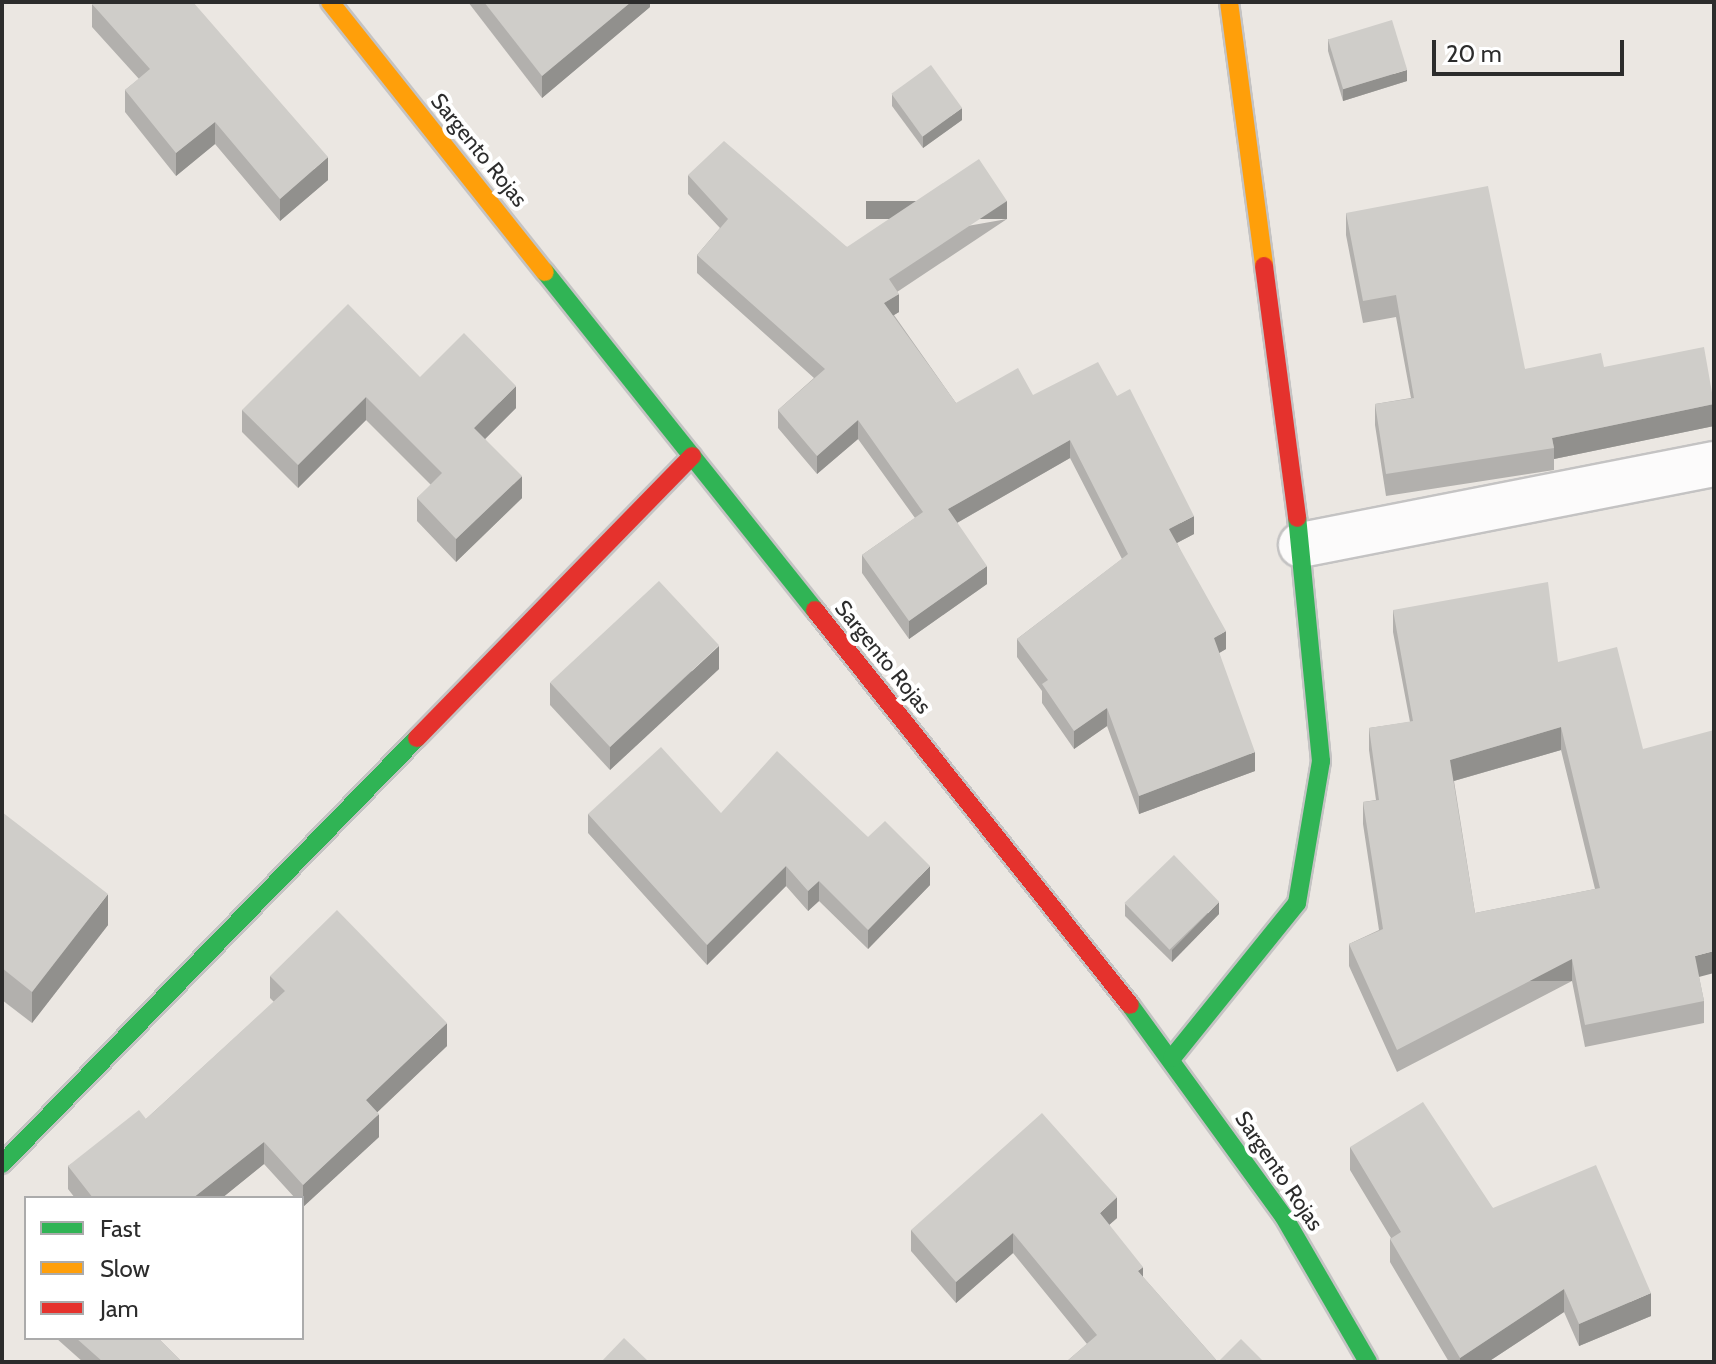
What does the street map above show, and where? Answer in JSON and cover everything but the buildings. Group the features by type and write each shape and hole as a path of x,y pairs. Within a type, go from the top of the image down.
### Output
{"street":[{"name":"Sargento Rojas","path":"330,2 1172,1058 1284,1217 1368,1362"},
{"path":"1172,1058 1297,903 1321,761 1301,545 1229,2"},
{"path":"2,1164 692,456"},
{"path":"1301,545 1714,464"}],"traffic: fast":[{"path":"545,272 815,610"},
{"path":"1172,1058 1297,903 1321,761 1297,518"},
{"path":"2,1164 417,738"},
{"path":"1130,1005 1284,1217 1368,1362"}],"traffic: slow":[{"path":"330,2 545,272"},
{"path":"1229,2 1264,266"}],"traffic: jam":[{"path":"1264,266 1297,518"},
{"path":"417,738 692,456"},
{"path":"815,610 1130,1005"}]}
